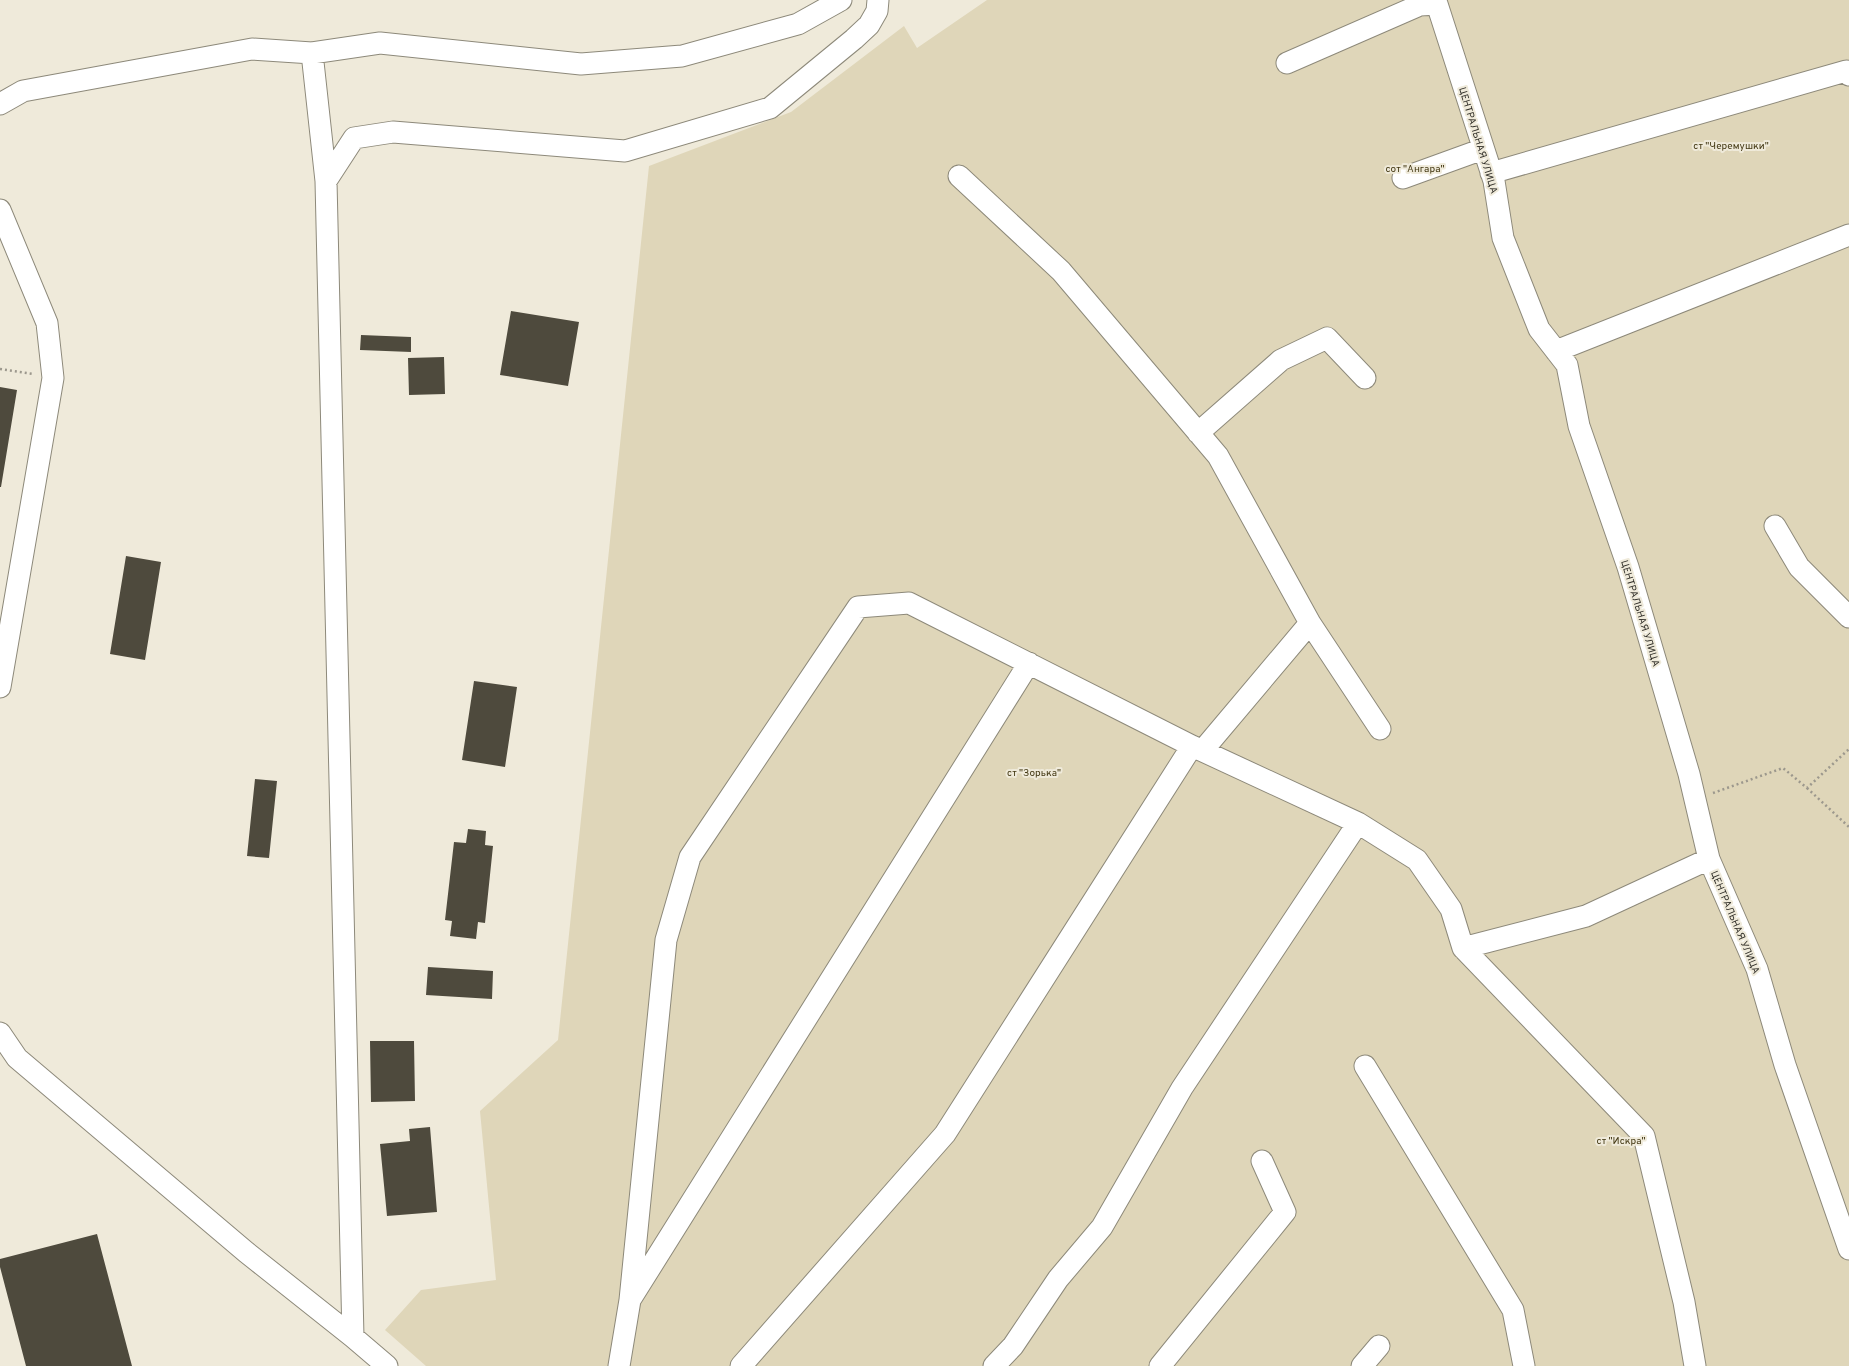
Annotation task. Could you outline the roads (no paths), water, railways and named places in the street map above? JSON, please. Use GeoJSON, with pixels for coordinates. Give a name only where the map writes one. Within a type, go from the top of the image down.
{"type":"FeatureCollection","features":[{"type":"Feature","properties":{"kind":"street"},"geometry":{"type":"LineString","coordinates":[[0,104],[24,91],[252,49],[312,53],[380,43],[581,64],[682,56],[798,24],[841,0]]}},
{"type":"Feature","properties":{"kind":"street"},"geometry":{"type":"LineString","coordinates":[[326,181],[354,138],[394,132],[625,152],[770,108],[869,25],[877,11],[878,0]]}},
{"type":"Feature","properties":{"kind":"street"},"geometry":{"type":"LineString","coordinates":[[1287,62],[1431,2]]}},
{"type":"Feature","properties":{"kind":"street","name":"ЦЕНТРАЛЬНАЯ УЛИЦА"},"geometry":{"type":"LineString","coordinates":[[1431,2],[1491,173],[1503,238],[1539,329],[1567,364],[1579,426],[1628,567],[1695,799],[1709,860],[1757,969],[1785,1065],[1849,1249]]}},
{"type":"Feature","properties":{"kind":"street"},"geometry":{"type":"LineString","coordinates":[[312,53],[326,181],[354,1337]]}},
{"type":"Feature","properties":{"kind":"street"},"geometry":{"type":"LineString","coordinates":[[1491,173],[1846,71],[1849,75]]}},
{"type":"Feature","properties":{"kind":"street"},"geometry":{"type":"LineString","coordinates":[[1403,178],[1483,149]]}},
{"type":"Feature","properties":{"kind":"street"},"geometry":{"type":"LineString","coordinates":[[959,176],[1061,271],[1218,456],[1310,623],[1380,729]]}},
{"type":"Feature","properties":{"kind":"street"},"geometry":{"type":"LineString","coordinates":[[0,210],[47,323],[53,378],[0,687]]}},
{"type":"Feature","properties":{"kind":"street"},"geometry":{"type":"LineString","coordinates":[[1556,351],[1849,235]]}},
{"type":"Feature","properties":{"kind":"street"},"geometry":{"type":"LineString","coordinates":[[1198,433],[1282,360],[1327,338],[1366,378]]}},
{"type":"Feature","properties":{"kind":"street"},"geometry":{"type":"LineString","coordinates":[[1775,526],[1799,567],[1849,617]]}},
{"type":"Feature","properties":{"kind":"street"},"geometry":{"type":"LineString","coordinates":[[619,1366],[630,1300],[666,940],[690,857],[858,607],[909,603],[1198,748],[1358,823],[1418,860],[1451,909],[1463,948],[1644,1136],[1684,1302],[1695,1366]]}},
{"type":"Feature","properties":{"kind":"street"},"geometry":{"type":"LineString","coordinates":[[741,1366],[945,1134],[1198,748],[1310,623]]}},
{"type":"Feature","properties":{"kind":"street"},"geometry":{"type":"LineString","coordinates":[[630,1300],[1029,663]]}},
{"type":"Feature","properties":{"kind":"street"},"geometry":{"type":"LineString","coordinates":[[994,1366],[1013,1346],[1058,1279],[1102,1227],[1182,1088],[1358,823]]}},
{"type":"Feature","properties":{"kind":"street"},"geometry":{"type":"LineString","coordinates":[[1463,948],[1586,916],[1709,860]]}},
{"type":"Feature","properties":{"kind":"street"},"geometry":{"type":"LineString","coordinates":[[0,1033],[17,1058],[246,1252],[354,1337],[387,1366]]}},
{"type":"Feature","properties":{"kind":"street"},"geometry":{"type":"LineString","coordinates":[[1365,1066],[1513,1310],[1524,1366]]}},
{"type":"Feature","properties":{"kind":"street"},"geometry":{"type":"LineString","coordinates":[[1160,1366],[1285,1212],[1262,1161]]}},
{"type":"Feature","properties":{"kind":"street"},"geometry":{"type":"LineString","coordinates":[[1362,1366],[1379,1346]]}},
{"type":"Feature","properties":{"kind":"park label","name":"ст \"Черемушки\""},"geometry":{"type":"Point","coordinates":[1731,145]}},
{"type":"Feature","properties":{"kind":"park label","name":"сот \"Ангара\""},"geometry":{"type":"Point","coordinates":[1415,168]}},
{"type":"Feature","properties":{"kind":"park label","name":"ст \"Зорька\""},"geometry":{"type":"Point","coordinates":[1034,772]}},
{"type":"Feature","properties":{"kind":"park label","name":"ст \"Искра\""},"geometry":{"type":"Point","coordinates":[1621,1140]}}]}
